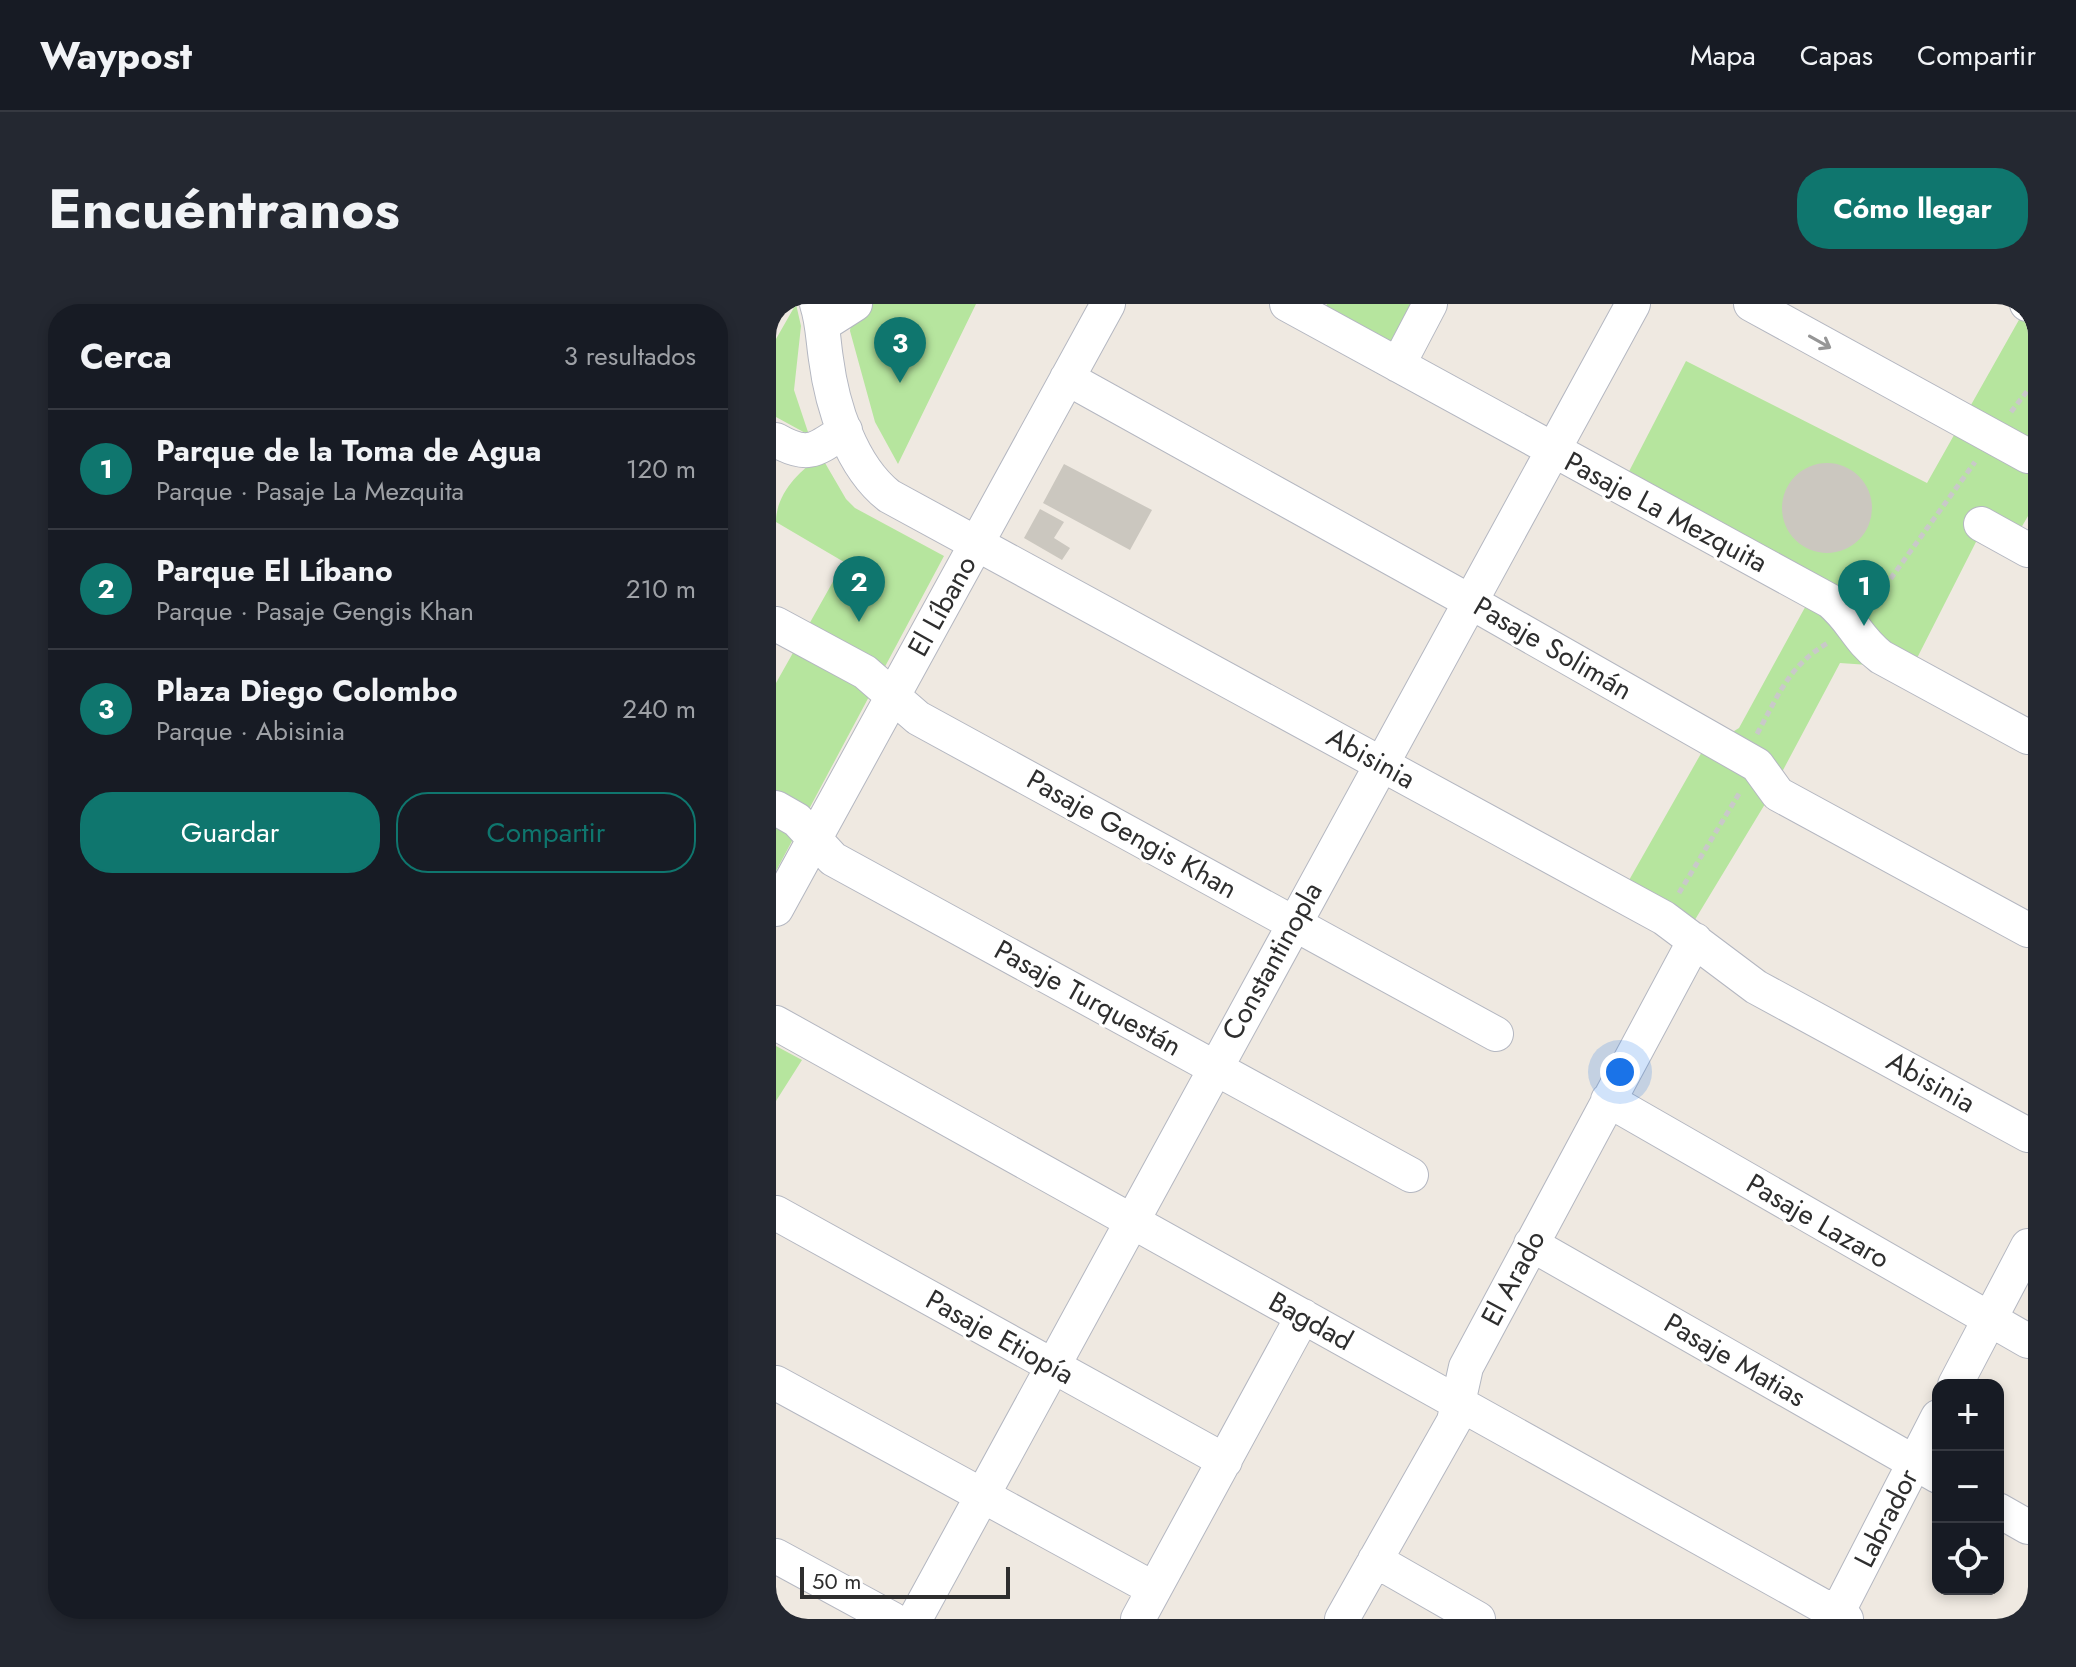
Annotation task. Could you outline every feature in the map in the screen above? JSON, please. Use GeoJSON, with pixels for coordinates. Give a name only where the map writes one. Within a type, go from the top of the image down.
{"type":"FeatureCollection","features":[{"type":"Feature","properties":{"kind":"street"},"geometry":{"type":"LineString","coordinates":[[820,314],[855,304]]}},
{"type":"Feature","properties":{"kind":"street","name":"El Líbano"},"geometry":{"type":"LineString","coordinates":[[776,909],[1108,304]]}},
{"type":"Feature","properties":{"kind":"street"},"geometry":{"type":"LineString","coordinates":[[1398,365],[1430,304]]}},
{"type":"Feature","properties":{"kind":"street","name":"Constantinopla"},"geometry":{"type":"LineString","coordinates":[[915,1619],[1380,762],[1633,304]]}},
{"type":"Feature","properties":{"kind":"street"},"geometry":{"type":"LineString","coordinates":[[1751,304],[2028,456]]}},
{"type":"Feature","properties":{"kind":"street","name":"Pasaje La Mezquita"},"geometry":{"type":"LineString","coordinates":[[1302,308],[1398,365],[1830,601],[1848,615],[1860,641],[1881,657],[2028,737]]}},
{"type":"Feature","properties":{"kind":"street","name":"Abisinia"},"geometry":{"type":"LineString","coordinates":[[820,314],[833,396],[866,473],[879,489],[1664,918],[1733,973],[1756,987],[2028,1135]]}},
{"type":"Feature","properties":{"kind":"street","name":"Pasaje Solimán"},"geometry":{"type":"LineString","coordinates":[[1067,378],[1757,765],[1778,794],[2028,930]]}},
{"type":"Feature","properties":{"kind":"street"},"geometry":{"type":"LineString","coordinates":[[776,440],[794,450],[810,451],[845,430]]}},
{"type":"Feature","properties":{"kind":"street"},"geometry":{"type":"LineString","coordinates":[[1981,524],[2028,550]]}},
{"type":"Feature","properties":{"kind":"street","name":"Pasaje Gengis Khan"},"geometry":{"type":"LineString","coordinates":[[776,624],[865,672],[918,718],[1496,1034]]}},
{"type":"Feature","properties":{"kind":"street","name":"Pasaje Turquestán"},"geometry":{"type":"LineString","coordinates":[[776,808],[797,820],[833,859],[1411,1175]]}},
{"type":"Feature","properties":{"kind":"street","name":"El Arado"},"geometry":{"type":"LineString","coordinates":[[1342,1619],[1454,1421],[1466,1367],[1695,940]]}},
{"type":"Feature","properties":{"kind":"street","name":"Bagdad"},"geometry":{"type":"LineString","coordinates":[[776,1023],[1839,1617]]}},
{"type":"Feature","properties":{"kind":"street","name":"Pasaje Lazaro"},"geometry":{"type":"LineString","coordinates":[[1608,1100],[2028,1341]]}},
{"type":"Feature","properties":{"kind":"street","name":"Pasaje Etiopía"},"geometry":{"type":"LineString","coordinates":[[776,1213],[1225,1461]]}},
{"type":"Feature","properties":{"kind":"street","name":"Pasaje Matias"},"geometry":{"type":"LineString","coordinates":[[1531,1244],[1926,1469]]}},
{"type":"Feature","properties":{"kind":"street"},"geometry":{"type":"LineString","coordinates":[[1958,1379],[2028,1246]]}},
{"type":"Feature","properties":{"kind":"street"},"geometry":{"type":"LineString","coordinates":[[1138,1619],[1303,1316]]}},
{"type":"Feature","properties":{"kind":"street"},"geometry":{"type":"LineString","coordinates":[[776,1383],[1154,1589]]}},
{"type":"Feature","properties":{"kind":"street","name":"Labrador"},"geometry":{"type":"LineString","coordinates":[[1839,1617],[1926,1469],[1932,1443]]}},
{"type":"Feature","properties":{"kind":"street"},"geometry":{"type":"LineString","coordinates":[[2004,1513],[2028,1527]]}},
{"type":"Feature","properties":{"kind":"street"},"geometry":{"type":"LineString","coordinates":[[776,1556],[892,1619]]}},
{"type":"Feature","properties":{"kind":"street"},"geometry":{"type":"LineString","coordinates":[[1375,1560],[1478,1619]]}},
{"type":"Feature","properties":{"kind":"green space"},"geometry":{"type":"Polygon","coordinates":[[[796,304],[801,326],[794,390],[809,435],[776,417],[776,339],[796,304]]]}},
{"type":"Feature","properties":{"kind":"green space"},"geometry":{"type":"Polygon","coordinates":[[[866,304],[976,304],[898,464],[875,422],[850,331],[851,323],[866,304]]]}},
{"type":"Feature","properties":{"kind":"green space"},"geometry":{"type":"Polygon","coordinates":[[[1327,304],[1421,304],[1398,347],[1325,308],[1327,304]]]}},
{"type":"Feature","properties":{"kind":"green space"},"geometry":{"type":"Polygon","coordinates":[[[2020,318],[2028,322],[2028,516],[2007,552],[1978,538],[1912,668],[1840,663],[1765,804],[1693,923],[1628,882],[1703,750],[1739,728],[1815,589],[1622,485],[1686,361],[1927,483],[2020,318]]]}},
{"type":"Feature","properties":{"kind":"green space"},"geometry":{"type":"Polygon","coordinates":[[[821,456],[846,499],[855,508],[944,556],[776,871],[776,683],[844,562],[776,522],[777,512],[790,484],[821,456]]]}},
{"type":"Feature","properties":{"kind":"green space"},"geometry":{"type":"Polygon","coordinates":[[[776,1046],[802,1060],[776,1101],[776,1046]]]}},
{"type":"Feature","properties":{"kind":"building"},"geometry":{"type":"Polygon","coordinates":[[[1827,463],[1844,467],[1859,476],[1868,491],[1872,508],[1868,525],[1859,540],[1844,549],[1827,553],[1810,549],[1795,540],[1786,525],[1782,508],[1786,491],[1795,476],[1810,467],[1827,463]]]}},
{"type":"Feature","properties":{"kind":"building"},"geometry":{"type":"Polygon","coordinates":[[[1064,464],[1152,510],[1130,550],[1043,503],[1064,464]]]}},
{"type":"Feature","properties":{"kind":"building"},"geometry":{"type":"Polygon","coordinates":[[[1040,509],[1064,522],[1054,538],[1070,548],[1062,560],[1024,538],[1040,509]]]}},
{"type":"Feature","properties":{"kind":"place","name":"Plaza Diego Colombo"},"geometry":{"type":"Point","coordinates":[900,383]}},
{"type":"Feature","properties":{"kind":"place","name":"Parque El Líbano"},"geometry":{"type":"Point","coordinates":[859,622]}},
{"type":"Feature","properties":{"kind":"place","name":"Parque de la Toma de Agua"},"geometry":{"type":"Point","coordinates":[1864,626]}}]}
